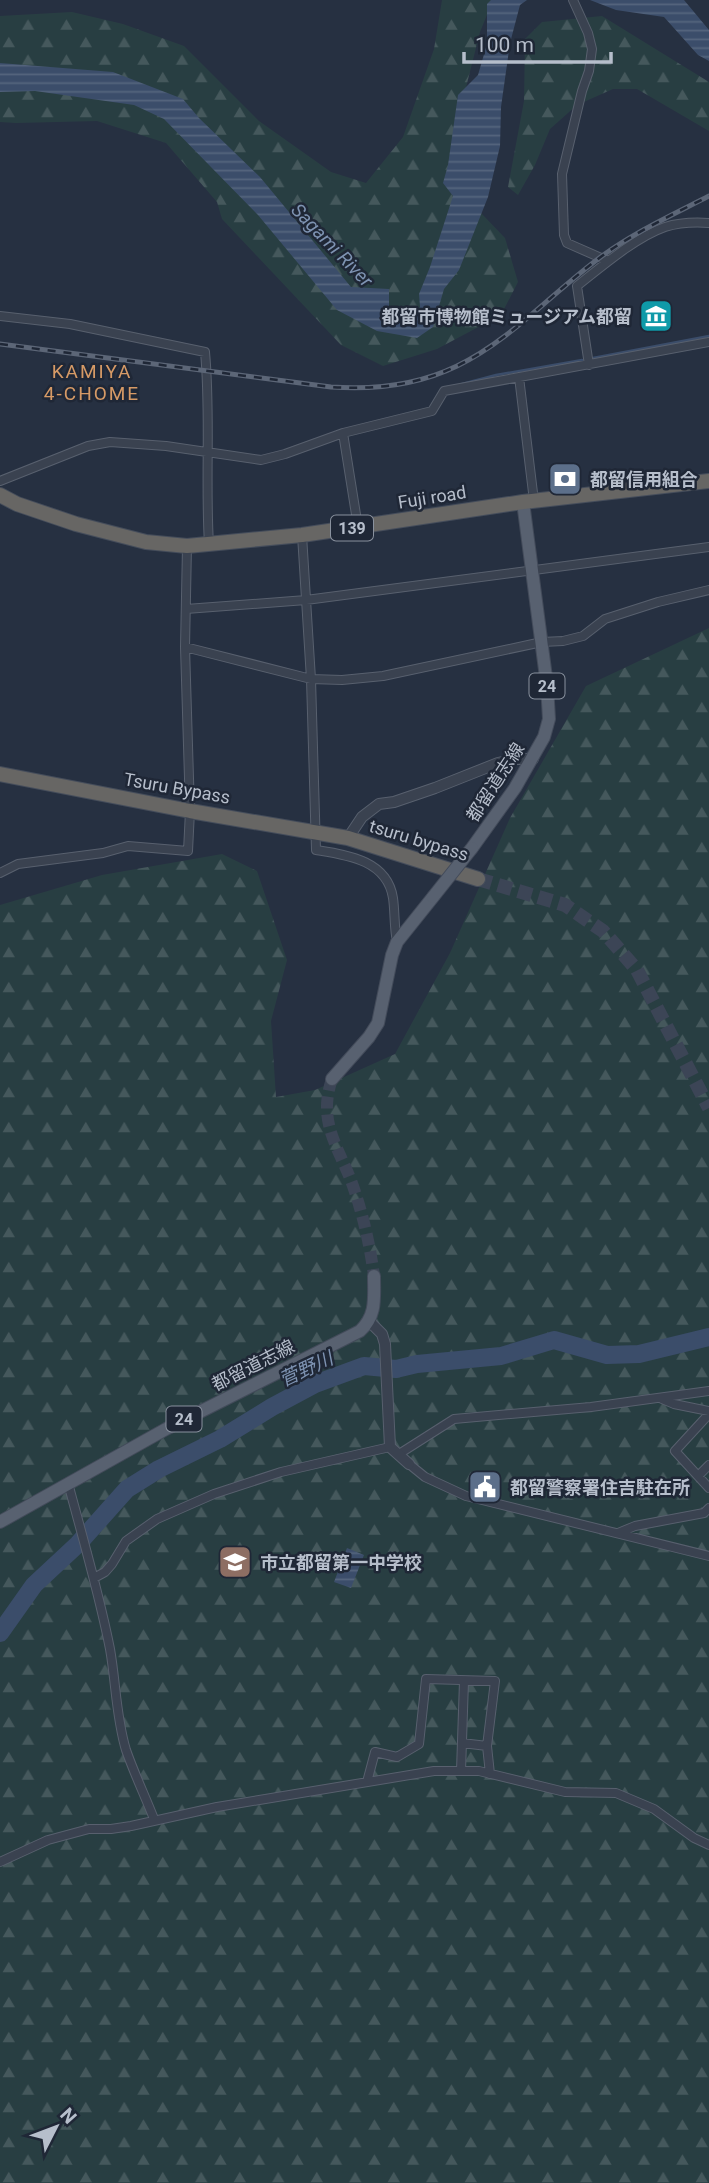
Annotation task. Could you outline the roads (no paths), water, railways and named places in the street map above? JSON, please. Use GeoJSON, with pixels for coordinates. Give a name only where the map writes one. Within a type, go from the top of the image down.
{"type":"FeatureCollection","features":[{"type":"Feature","properties":{"kind":"highway","name":"Fuji road"},"geometry":{"type":"LineString","coordinates":[[0,495],[17,504],[76,524],[146,542],[187,546],[302,535],[529,502],[709,481]]}},
{"type":"Feature","properties":{"kind":"highway","name":"Tsuru Bypass"},"geometry":{"type":"LineString","coordinates":[[0,774],[348,838]]}},
{"type":"Feature","properties":{"kind":"highway","name":"tsuru bypass"},"geometry":{"type":"LineString","coordinates":[[348,838],[478,879]]}},
{"type":"Feature","properties":{"kind":"main road","name":"都留道志線"},"geometry":{"type":"LineString","coordinates":[[332,1079],[369,1037],[377,1023],[397,942],[472,848],[515,788],[548,728],[550,708],[533,569],[529,502]]}},
{"type":"Feature","properties":{"kind":"main road"},"geometry":{"type":"LineString","coordinates":[[370,1322],[374,1276]]}},
{"type":"Feature","properties":{"kind":"main road","name":"都留道志線"},"geometry":{"type":"LineString","coordinates":[[0,1522],[166,1429],[360,1331],[370,1322]]}},
{"type":"Feature","properties":{"kind":"street"},"geometry":{"type":"LineString","coordinates":[[573,0],[592,49],[589,71],[562,174],[564,234],[567,243],[608,261]]}},
{"type":"Feature","properties":{"kind":"street"},"geometry":{"type":"LineString","coordinates":[[589,365],[577,286],[608,261],[664,228],[709,223]]}},
{"type":"Feature","properties":{"kind":"street"},"geometry":{"type":"LineString","coordinates":[[0,316],[70,324],[205,352],[209,544]]}},
{"type":"Feature","properties":{"kind":"street"},"geometry":{"type":"LineString","coordinates":[[0,481],[88,446],[110,442],[209,451],[261,460],[343,433],[432,411],[444,391],[709,342]]}},
{"type":"Feature","properties":{"kind":"street"},"geometry":{"type":"LineString","coordinates":[[519,377],[529,502]]}},
{"type":"Feature","properties":{"kind":"street"},"geometry":{"type":"LineString","coordinates":[[343,433],[358,527]]}},
{"type":"Feature","properties":{"kind":"street"},"geometry":{"type":"LineString","coordinates":[[302,535],[311,679],[316,850],[362,859],[382,874],[388,881],[393,897],[397,942]]}},
{"type":"Feature","properties":{"kind":"street"},"geometry":{"type":"LineString","coordinates":[[0,873],[18,863],[103,853],[128,846],[188,851],[190,811],[186,647],[187,546]]}},
{"type":"Feature","properties":{"kind":"street"},"geometry":{"type":"LineString","coordinates":[[186,609],[306,600],[709,547]]}},
{"type":"Feature","properties":{"kind":"street"},"geometry":{"type":"LineString","coordinates":[[186,647],[311,679],[342,680],[383,676],[542,642],[583,636],[605,619],[658,602],[709,590]]}},
{"type":"Feature","properties":{"kind":"street"},"geometry":{"type":"LineString","coordinates":[[348,838],[362,817],[379,804],[394,802],[435,788],[498,763],[516,758],[533,759]]}},
{"type":"Feature","properties":{"kind":"street"},"geometry":{"type":"LineString","coordinates":[[370,1322],[382,1334],[385,1344],[395,1451],[435,1482],[466,1496],[709,1556]]}},
{"type":"Feature","properties":{"kind":"street"},"geometry":{"type":"LineString","coordinates":[[94,1578],[112,1564],[126,1541],[157,1518],[214,1494],[281,1472],[395,1451],[454,1419],[591,1408],[709,1391]]}},
{"type":"Feature","properties":{"kind":"street"},"geometry":{"type":"LineString","coordinates":[[662,1399],[709,1412],[675,1451],[709,1488]]}},
{"type":"Feature","properties":{"kind":"street"},"geometry":{"type":"LineString","coordinates":[[698,1476],[709,1465]]}},
{"type":"Feature","properties":{"kind":"street"},"geometry":{"type":"LineString","coordinates":[[68,1483],[94,1578],[114,1669],[118,1720],[127,1752],[154,1819]]}},
{"type":"Feature","properties":{"kind":"street"},"geometry":{"type":"LineString","coordinates":[[618,1533],[635,1526],[704,1513],[709,1508]]}},
{"type":"Feature","properties":{"kind":"street"},"geometry":{"type":"LineString","coordinates":[[366,1782],[375,1752],[397,1757],[419,1744],[426,1679],[495,1681],[487,1746],[490,1774]]}},
{"type":"Feature","properties":{"kind":"street"},"geometry":{"type":"LineString","coordinates":[[461,1771],[464,1681]]}},
{"type":"Feature","properties":{"kind":"street"},"geometry":{"type":"LineString","coordinates":[[462,1743],[487,1746]]}},
{"type":"Feature","properties":{"kind":"street"},"geometry":{"type":"LineString","coordinates":[[0,1862],[25,1849],[89,1829],[131,1826],[154,1819],[366,1782],[434,1772],[461,1771],[479,1771],[565,1792],[616,1793],[654,1809],[694,1838],[709,1845]]}},
{"type":"Feature","properties":{"kind":"water"},"geometry":{"type":"Polygon","coordinates":[[[491,0],[527,0],[520,5],[510,43],[501,107],[500,146],[488,197],[459,270],[444,289],[433,327],[417,338],[377,331],[337,310],[258,215],[164,119],[134,105],[35,91],[0,92],[0,63],[113,72],[183,99],[260,177],[351,287],[389,289],[389,311],[400,318],[411,318],[420,307],[419,294],[453,196],[443,183],[458,95],[478,75],[487,44],[487,4],[491,0]]]}},
{"type":"Feature","properties":{"kind":"water"},"geometry":{"type":"Polygon","coordinates":[[[590,0],[684,0],[709,30],[709,61],[698,55],[664,17],[616,10],[590,0]]]}},
{"type":"Feature","properties":{"kind":"water"},"geometry":{"type":"Polygon","coordinates":[[[347,1548],[364,1555],[351,1588],[334,1582],[347,1548]]]}},
{"type":"Feature","properties":{"kind":"waterway"},"geometry":{"type":"LineString","coordinates":[[593,358],[709,336]]}},
{"type":"Feature","properties":{"kind":"waterway"},"geometry":{"type":"LineString","coordinates":[[462,384],[496,375],[582,360]]}},
{"type":"Feature","properties":{"kind":"waterway","name":"菅野川"},"geometry":{"type":"LineString","coordinates":[[0,1633],[34,1585],[78,1544],[127,1489],[315,1384],[364,1366],[396,1369],[417,1364],[501,1356],[554,1340],[607,1355],[639,1354],[709,1337]]}},
{"type":"Feature","properties":{"kind":"tunnel"},"geometry":{"type":"LineString","coordinates":[[478,879],[565,905],[603,931],[637,970],[709,1108]]}},
{"type":"Feature","properties":{"kind":"tunnel"},"geometry":{"type":"LineString","coordinates":[[332,1079],[328,1095],[328,1122],[360,1208],[374,1276]]}},
{"type":"Feature","properties":{"kind":"railway"},"geometry":{"type":"LineString","coordinates":[[0,344],[331,387],[363,388],[411,382],[457,366],[477,355],[514,329],[615,247],[709,196]]}},
{"type":"Feature","properties":{"kind":"place","name":"都留市博物館ミュージアム都留"},"geometry":{"type":"Point","coordinates":[656,316]}},
{"type":"Feature","properties":{"kind":"place","name":"都留信用組合"},"geometry":{"type":"Point","coordinates":[565,479]}},
{"type":"Feature","properties":{"kind":"place","name":"都留警察署住吉駐在所"},"geometry":{"type":"Point","coordinates":[485,1487]}},
{"type":"Feature","properties":{"kind":"place","name":"市立都留第一中学校"},"geometry":{"type":"Point","coordinates":[235,1562]}},
{"type":"Feature","properties":{"kind":"district","name":"KAMIYA 4-CHOME"},"geometry":{"type":"Point","coordinates":[92,382]}},
{"type":"Feature","properties":{"kind":"water label","name":"Sagami River"},"geometry":{"type":"Point","coordinates":[332,245]}}]}
